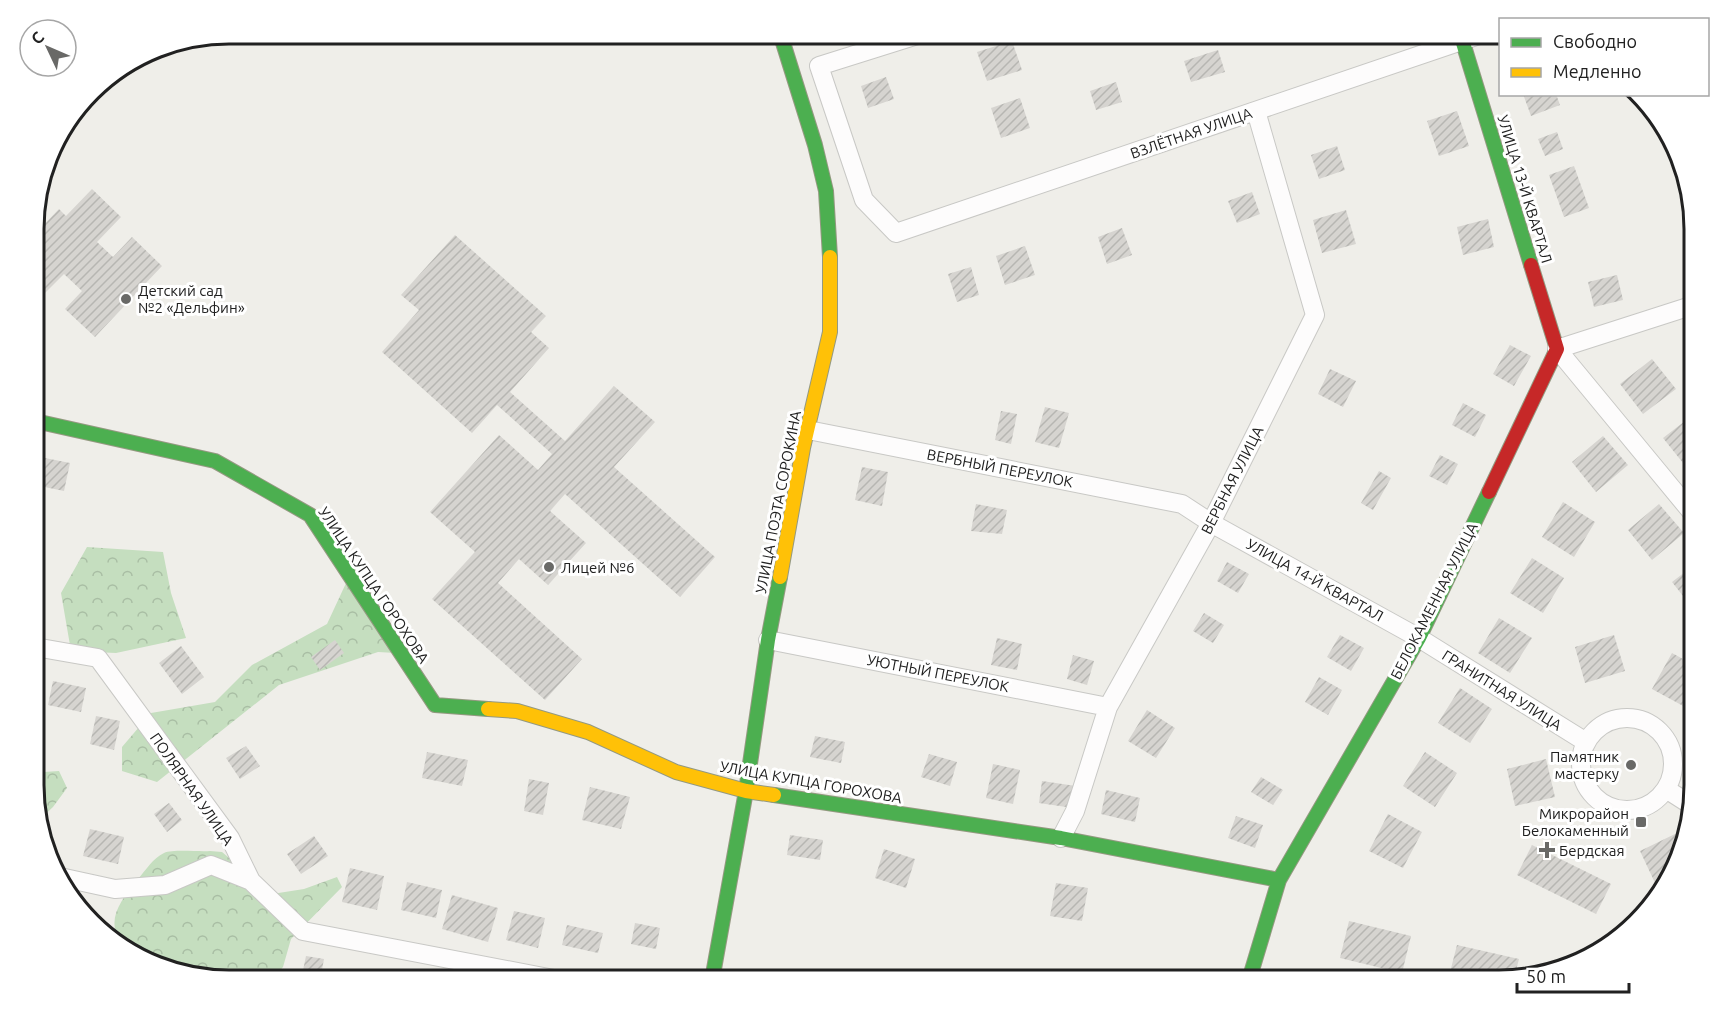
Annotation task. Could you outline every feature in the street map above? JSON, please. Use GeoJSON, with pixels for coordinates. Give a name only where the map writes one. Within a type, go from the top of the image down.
{"type":"FeatureCollection","features":[{"type":"Feature","properties":{"kind":"street","name":"УЛИЦА ПОЭТА СОРОКИНА"},"geometry":{"type":"LineString","coordinates":[[714,970],[746,791],[768,640],[803,448],[830,332],[830,248],[826,191],[783,44]]}},
{"type":"Feature","properties":{"kind":"street","name":"ВЗЛЁТНАЯ УЛИЦА"},"geometry":{"type":"LineString","coordinates":[[889,44],[819,66],[864,200],[896,233],[1256,111],[1442,44]]}},
{"type":"Feature","properties":{"kind":"street","name":"УЛИЦА 13-Й КВАРТАЛ"},"geometry":{"type":"LineString","coordinates":[[1463,44],[1557,349]]}},
{"type":"Feature","properties":{"kind":"street","name":"ВЕРБНАЯ УЛИЦА"},"geometry":{"type":"LineString","coordinates":[[1061,838],[1075,811],[1108,706],[1210,524],[1315,315],[1256,111]]}},
{"type":"Feature","properties":{"kind":"street"},"geometry":{"type":"LineString","coordinates":[[1683,309],[1557,349],[1683,502]]}},
{"type":"Feature","properties":{"kind":"street","name":"БЕЛОКАМЕННАЯ УЛИЦА"},"geometry":{"type":"LineString","coordinates":[[1252,969],[1279,880],[1419,638],[1557,349]]}},
{"type":"Feature","properties":{"kind":"street","name":"УЛИЦА КУПЦА ГОРОХОВА"},"geometry":{"type":"LineString","coordinates":[[44,423],[215,461],[310,515],[435,705],[517,711],[588,732],[676,772],[746,791],[1061,838],[1279,880]]}},
{"type":"Feature","properties":{"kind":"street","name":"ВЕРБНЫЙ ПЕРЕУЛОК"},"geometry":{"type":"LineString","coordinates":[[803,448],[803,429],[1182,504],[1210,524]]}},
{"type":"Feature","properties":{"kind":"street","name":"УЛИЦА 14-Й КВАРТАЛ"},"geometry":{"type":"LineString","coordinates":[[1210,524],[1419,638]]}},
{"type":"Feature","properties":{"kind":"street","name":"ГРАНИТНАЯ УЛИЦА"},"geometry":{"type":"LineString","coordinates":[[1419,638],[1586,742]]}},
{"type":"Feature","properties":{"kind":"street","name":"УЮТНЫЙ ПЕРЕУЛОК"},"geometry":{"type":"LineString","coordinates":[[768,640],[1108,706]]}},
{"type":"Feature","properties":{"kind":"street","name":"ПОЛЯРНАЯ УЛИЦА"},"geometry":{"type":"LineString","coordinates":[[44,648],[98,658],[230,838],[252,881],[303,932],[505,970]]}},
{"type":"Feature","properties":{"kind":"street"},"geometry":{"type":"LineString","coordinates":[[1630,718],[1647,723],[1660,732],[1669,744],[1673,759],[1672,775],[1666,789],[1652,803],[1633,810],[1613,808],[1595,798],[1584,782],[1580,762],[1586,742],[1597,729],[1612,720],[1630,718]]}},
{"type":"Feature","properties":{"kind":"street"},"geometry":{"type":"LineString","coordinates":[[1666,789],[1683,800]]}},
{"type":"Feature","properties":{"kind":"street"},"geometry":{"type":"LineString","coordinates":[[69,879],[115,889],[165,885],[211,865],[252,881]]}},
{"type":"Feature","properties":{"kind":"green space"},"geometry":{"type":"Polygon","coordinates":[[[87,547],[163,552],[171,593],[186,638],[116,653],[71,651],[61,593],[87,547]]]}},
{"type":"Feature","properties":{"kind":"green space"},"geometry":{"type":"Polygon","coordinates":[[[347,581],[413,654],[378,652],[279,685],[157,782],[122,771],[122,747],[151,713],[215,702],[252,665],[327,624],[347,581]]]}},
{"type":"Feature","properties":{"kind":"green space"},"geometry":{"type":"Polygon","coordinates":[[[59,771],[67,788],[46,813],[45,808],[44,772],[59,771]]]}},
{"type":"Feature","properties":{"kind":"green space"},"geometry":{"type":"Polygon","coordinates":[[[222,852],[272,894],[304,889],[337,877],[342,887],[291,939],[280,970],[229,970],[181,963],[136,945],[115,930],[114,925],[115,916],[124,898],[150,864],[164,853],[222,852]]]}},
{"type":"Feature","properties":{"kind":"building"},"geometry":{"type":"Polygon","coordinates":[[[1002,44],[1013,44],[1022,70],[987,81],[977,52],[1002,44]]]}},
{"type":"Feature","properties":{"kind":"building"},"geometry":{"type":"Polygon","coordinates":[[[1218,50],[1225,72],[1191,82],[1184,61],[1218,50]]]}},
{"type":"Feature","properties":{"kind":"building"},"geometry":{"type":"Polygon","coordinates":[[[886,77],[894,99],[868,108],[861,86],[886,77]]]}},
{"type":"Feature","properties":{"kind":"building"},"geometry":{"type":"Polygon","coordinates":[[[1116,82],[1122,102],[1096,110],[1090,91],[1116,82]]]}},
{"type":"Feature","properties":{"kind":"building"},"geometry":{"type":"Polygon","coordinates":[[[1524,96],[1557,96],[1560,105],[1531,116],[1524,96]]]}},
{"type":"Feature","properties":{"kind":"building"},"geometry":{"type":"Polygon","coordinates":[[[1020,98],[1030,128],[1001,138],[991,108],[1020,98]]]}},
{"type":"Feature","properties":{"kind":"building"},"geometry":{"type":"Polygon","coordinates":[[[1457,111],[1469,146],[1439,156],[1427,121],[1457,111]]]}},
{"type":"Feature","properties":{"kind":"building"},"geometry":{"type":"Polygon","coordinates":[[[1557,132],[1563,149],[1545,156],[1538,139],[1557,132]]]}},
{"type":"Feature","properties":{"kind":"building"},"geometry":{"type":"Polygon","coordinates":[[[1337,146],[1345,170],[1319,179],[1311,155],[1337,146]]]}},
{"type":"Feature","properties":{"kind":"building"},"geometry":{"type":"Polygon","coordinates":[[[1574,166],[1589,208],[1564,217],[1549,175],[1574,166]]]}},
{"type":"Feature","properties":{"kind":"building"},"geometry":{"type":"Polygon","coordinates":[[[92,189],[121,217],[97,242],[113,257],[132,237],[162,266],[95,337],[65,309],[82,291],[64,274],[44,292],[44,224],[59,209],[66,216],[92,189]]]}},
{"type":"Feature","properties":{"kind":"building"},"geometry":{"type":"Polygon","coordinates":[[[1252,192],[1260,214],[1237,223],[1228,201],[1252,192]]]}},
{"type":"Feature","properties":{"kind":"building"},"geometry":{"type":"Polygon","coordinates":[[[1346,210],[1356,244],[1322,253],[1313,220],[1346,210]]]}},
{"type":"Feature","properties":{"kind":"building"},"geometry":{"type":"Polygon","coordinates":[[[1488,219],[1494,247],[1463,255],[1457,227],[1488,219]]]}},
{"type":"Feature","properties":{"kind":"building"},"geometry":{"type":"Polygon","coordinates":[[[1122,228],[1132,255],[1107,264],[1098,237],[1122,228]]]}},
{"type":"Feature","properties":{"kind":"building"},"geometry":{"type":"Polygon","coordinates":[[[455,235],[546,316],[531,332],[549,348],[510,392],[565,441],[614,386],[655,422],[614,467],[715,557],[680,597],[565,494],[550,511],[586,543],[548,585],[519,559],[498,583],[582,659],[545,700],[432,599],[475,552],[430,512],[499,435],[538,470],[552,454],[497,405],[472,433],[382,352],[419,310],[401,295],[455,235]]]}},
{"type":"Feature","properties":{"kind":"building"},"geometry":{"type":"Polygon","coordinates":[[[1025,246],[1035,275],[1005,285],[996,256],[1025,246]]]}},
{"type":"Feature","properties":{"kind":"building"},"geometry":{"type":"Polygon","coordinates":[[[971,267],[979,295],[957,302],[948,274],[971,267]]]}},
{"type":"Feature","properties":{"kind":"building"},"geometry":{"type":"Polygon","coordinates":[[[1617,275],[1623,300],[1594,307],[1588,282],[1617,275]]]}},
{"type":"Feature","properties":{"kind":"building"},"geometry":{"type":"Polygon","coordinates":[[[1510,345],[1531,356],[1514,386],[1493,374],[1510,345]]]}},
{"type":"Feature","properties":{"kind":"building"},"geometry":{"type":"Polygon","coordinates":[[[1652,359],[1676,389],[1643,414],[1620,384],[1652,359]]]}},
{"type":"Feature","properties":{"kind":"building"},"geometry":{"type":"Polygon","coordinates":[[[1330,369],[1356,381],[1343,407],[1318,394],[1330,369]]]}},
{"type":"Feature","properties":{"kind":"building"},"geometry":{"type":"Polygon","coordinates":[[[1463,403],[1486,415],[1475,437],[1452,425],[1463,403]]]}},
{"type":"Feature","properties":{"kind":"building"},"geometry":{"type":"Polygon","coordinates":[[[1045,407],[1069,413],[1059,448],[1035,442],[1045,407]]]}},
{"type":"Feature","properties":{"kind":"building"},"geometry":{"type":"Polygon","coordinates":[[[1001,411],[1017,414],[1011,444],[995,440],[1001,411]]]}},
{"type":"Feature","properties":{"kind":"building"},"geometry":{"type":"Polygon","coordinates":[[[1683,423],[1683,463],[1663,438],[1683,423]]]}},
{"type":"Feature","properties":{"kind":"building"},"geometry":{"type":"Polygon","coordinates":[[[1603,436],[1628,465],[1596,492],[1572,462],[1603,436]]]}},
{"type":"Feature","properties":{"kind":"building"},"geometry":{"type":"Polygon","coordinates":[[[1440,455],[1458,464],[1447,485],[1429,476],[1440,455]]]}},
{"type":"Feature","properties":{"kind":"building"},"geometry":{"type":"Polygon","coordinates":[[[44,458],[70,463],[64,491],[44,487],[44,458]]]}},
{"type":"Feature","properties":{"kind":"building"},"geometry":{"type":"Polygon","coordinates":[[[862,467],[888,472],[882,506],[855,500],[862,467]]]}},
{"type":"Feature","properties":{"kind":"building"},"geometry":{"type":"Polygon","coordinates":[[[1379,471],[1391,478],[1373,510],[1361,503],[1379,471]]]}},
{"type":"Feature","properties":{"kind":"building"},"geometry":{"type":"Polygon","coordinates":[[[1563,502],[1595,522],[1574,557],[1542,537],[1563,502]]]}},
{"type":"Feature","properties":{"kind":"building"},"geometry":{"type":"Polygon","coordinates":[[[976,504],[1007,510],[1002,534],[971,531],[976,504]]]}},
{"type":"Feature","properties":{"kind":"building"},"geometry":{"type":"Polygon","coordinates":[[[1659,504],[1683,534],[1652,560],[1628,530],[1659,504]]]}},
{"type":"Feature","properties":{"kind":"building"},"geometry":{"type":"Polygon","coordinates":[[[1532,558],[1564,578],[1543,613],[1510,593],[1532,558]]]}},
{"type":"Feature","properties":{"kind":"building"},"geometry":{"type":"Polygon","coordinates":[[[1227,562],[1249,574],[1238,593],[1217,581],[1227,562]]]}},
{"type":"Feature","properties":{"kind":"building"},"geometry":{"type":"Polygon","coordinates":[[[1683,574],[1683,596],[1672,582],[1683,574]]]}},
{"type":"Feature","properties":{"kind":"building"},"geometry":{"type":"Polygon","coordinates":[[[1204,613],[1224,625],[1213,643],[1193,631],[1204,613]]]}},
{"type":"Feature","properties":{"kind":"building"},"geometry":{"type":"Polygon","coordinates":[[[1499,618],[1532,638],[1510,673],[1478,653],[1499,618]]]}},
{"type":"Feature","properties":{"kind":"building"},"geometry":{"type":"Polygon","coordinates":[[[1340,635],[1364,648],[1351,671],[1327,657],[1340,635]]]}},
{"type":"Feature","properties":{"kind":"building"},"geometry":{"type":"Polygon","coordinates":[[[1614,635],[1625,671],[1585,683],[1575,647],[1614,635]]]}},
{"type":"Feature","properties":{"kind":"building"},"geometry":{"type":"Polygon","coordinates":[[[997,638],[1022,644],[1017,670],[991,665],[997,638]]]}},
{"type":"Feature","properties":{"kind":"building"},"geometry":{"type":"Polygon","coordinates":[[[335,640],[344,653],[320,670],[311,657],[335,640]]]}},
{"type":"Feature","properties":{"kind":"building"},"geometry":{"type":"Polygon","coordinates":[[[181,646],[204,677],[182,694],[159,663],[181,646]]]}},
{"type":"Feature","properties":{"kind":"building"},"geometry":{"type":"Polygon","coordinates":[[[1672,653],[1683,659],[1683,706],[1652,689],[1672,653]]]}},
{"type":"Feature","properties":{"kind":"building"},"geometry":{"type":"Polygon","coordinates":[[[1073,655],[1094,661],[1087,685],[1067,679],[1073,655]]]}},
{"type":"Feature","properties":{"kind":"building"},"geometry":{"type":"Polygon","coordinates":[[[1319,677],[1342,690],[1328,715],[1305,702],[1319,677]]]}},
{"type":"Feature","properties":{"kind":"building"},"geometry":{"type":"Polygon","coordinates":[[[53,681],[86,688],[81,712],[48,705],[53,681]]]}},
{"type":"Feature","properties":{"kind":"building"},"geometry":{"type":"Polygon","coordinates":[[[1460,688],[1492,709],[1470,743],[1438,723],[1460,688]]]}},
{"type":"Feature","properties":{"kind":"building"},"geometry":{"type":"Polygon","coordinates":[[[1147,710],[1175,728],[1156,758],[1128,741],[1147,710]]]}},
{"type":"Feature","properties":{"kind":"building"},"geometry":{"type":"Polygon","coordinates":[[[96,716],[120,721],[114,750],[90,744],[96,716]]]}},
{"type":"Feature","properties":{"kind":"building"},"geometry":{"type":"Polygon","coordinates":[[[815,736],[845,742],[841,763],[810,757],[815,736]]]}},
{"type":"Feature","properties":{"kind":"building"},"geometry":{"type":"Polygon","coordinates":[[[246,746],[260,766],[240,779],[226,758],[246,746]]]}},
{"type":"Feature","properties":{"kind":"building"},"geometry":{"type":"Polygon","coordinates":[[[427,752],[468,760],[462,786],[422,778],[427,752]]]}},
{"type":"Feature","properties":{"kind":"building"},"geometry":{"type":"Polygon","coordinates":[[[1425,752],[1457,773],[1435,807],[1403,786],[1425,752]]]}},
{"type":"Feature","properties":{"kind":"building"},"geometry":{"type":"Polygon","coordinates":[[[929,754],[957,762],[950,786],[921,777],[929,754]]]}},
{"type":"Feature","properties":{"kind":"building"},"geometry":{"type":"Polygon","coordinates":[[[1546,759],[1555,797],[1515,806],[1507,769],[1546,759]]]}},
{"type":"Feature","properties":{"kind":"building"},"geometry":{"type":"Polygon","coordinates":[[[993,764],[1020,770],[1013,804],[986,798],[993,764]]]}},
{"type":"Feature","properties":{"kind":"building"},"geometry":{"type":"Polygon","coordinates":[[[1261,777],[1283,790],[1273,805],[1251,792],[1261,777]]]}},
{"type":"Feature","properties":{"kind":"building"},"geometry":{"type":"Polygon","coordinates":[[[529,779],[549,783],[543,815],[524,811],[529,779]]]}},
{"type":"Feature","properties":{"kind":"building"},"geometry":{"type":"Polygon","coordinates":[[[1042,781],[1076,786],[1073,808],[1039,803],[1042,781]]]}},
{"type":"Feature","properties":{"kind":"building"},"geometry":{"type":"Polygon","coordinates":[[[590,787],[630,797],[621,829],[582,820],[590,787]]]}},
{"type":"Feature","properties":{"kind":"building"},"geometry":{"type":"Polygon","coordinates":[[[1106,790],[1140,798],[1135,822],[1101,814],[1106,790]]]}},
{"type":"Feature","properties":{"kind":"building"},"geometry":{"type":"Polygon","coordinates":[[[169,803],[182,820],[167,832],[154,814],[169,803]]]}},
{"type":"Feature","properties":{"kind":"building"},"geometry":{"type":"Polygon","coordinates":[[[1388,814],[1422,832],[1403,868],[1369,851],[1388,814]]]}},
{"type":"Feature","properties":{"kind":"building"},"geometry":{"type":"Polygon","coordinates":[[[1236,816],[1263,825],[1255,848],[1228,838],[1236,816]]]}},
{"type":"Feature","properties":{"kind":"building"},"geometry":{"type":"Polygon","coordinates":[[[90,829],[124,837],[118,864],[83,856],[90,829]]]}},
{"type":"Feature","properties":{"kind":"building"},"geometry":{"type":"Polygon","coordinates":[[[1677,833],[1674,844],[1655,883],[1640,851],[1677,833]]]}},
{"type":"Feature","properties":{"kind":"building"},"geometry":{"type":"Polygon","coordinates":[[[790,835],[823,840],[820,860],[787,855],[790,835]]]}},
{"type":"Feature","properties":{"kind":"building"},"geometry":{"type":"Polygon","coordinates":[[[314,836],[328,856],[301,874],[287,854],[314,836]]]}},
{"type":"Feature","properties":{"kind":"building"},"geometry":{"type":"Polygon","coordinates":[[[1532,845],[1611,884],[1596,914],[1517,875],[1532,845]]]}},
{"type":"Feature","properties":{"kind":"building"},"geometry":{"type":"Polygon","coordinates":[[[884,849],[915,859],[906,888],[875,878],[884,849]]]}},
{"type":"Feature","properties":{"kind":"building"},"geometry":{"type":"Polygon","coordinates":[[[350,868],[384,876],[377,910],[342,902],[350,868]]]}},
{"type":"Feature","properties":{"kind":"building"},"geometry":{"type":"Polygon","coordinates":[[[407,882],[442,890],[436,918],[401,910],[407,882]]]}},
{"type":"Feature","properties":{"kind":"building"},"geometry":{"type":"Polygon","coordinates":[[[1056,883],[1088,888],[1082,921],[1050,916],[1056,883]]]}},
{"type":"Feature","properties":{"kind":"building"},"geometry":{"type":"Polygon","coordinates":[[[452,895],[498,908],[488,942],[442,929],[452,895]]]}},
{"type":"Feature","properties":{"kind":"building"},"geometry":{"type":"Polygon","coordinates":[[[514,911],[545,918],[538,948],[506,940],[514,911]]]}},
{"type":"Feature","properties":{"kind":"building"},"geometry":{"type":"Polygon","coordinates":[[[1349,921],[1411,936],[1403,969],[1386,969],[1340,958],[1349,921]]]}},
{"type":"Feature","properties":{"kind":"building"},"geometry":{"type":"Polygon","coordinates":[[[635,923],[660,928],[656,949],[631,944],[635,923]]]}},
{"type":"Feature","properties":{"kind":"building"},"geometry":{"type":"Polygon","coordinates":[[[567,925],[603,933],[598,953],[562,945],[567,925]]]}},
{"type":"Feature","properties":{"kind":"building"},"geometry":{"type":"Polygon","coordinates":[[[1457,945],[1519,959],[1517,968],[1451,969],[1457,945]]]}},
{"type":"Feature","properties":{"kind":"building"},"geometry":{"type":"Polygon","coordinates":[[[306,956],[324,959],[322,970],[303,970],[306,956]]]}},
{"type":"Feature","properties":{"kind":"traffic: fast"},"geometry":{"type":"LineString","coordinates":[[783,44],[815,145],[826,191],[830,257]]}},
{"type":"Feature","properties":{"kind":"traffic: fast"},"geometry":{"type":"LineString","coordinates":[[1463,44],[1531,265]]}},
{"type":"Feature","properties":{"kind":"traffic: fast"},"geometry":{"type":"LineString","coordinates":[[44,423],[215,461],[310,515],[435,705],[488,709]]}},
{"type":"Feature","properties":{"kind":"traffic: fast"},"geometry":{"type":"LineString","coordinates":[[1252,969],[1279,880],[1419,638],[1489,492]]}},
{"type":"Feature","properties":{"kind":"traffic: fast"},"geometry":{"type":"LineString","coordinates":[[714,970],[746,791],[768,640],[780,577]]}},
{"type":"Feature","properties":{"kind":"traffic: fast"},"geometry":{"type":"LineString","coordinates":[[774,795],[1061,838],[1279,880]]}},
{"type":"Feature","properties":{"kind":"traffic: slow"},"geometry":{"type":"LineString","coordinates":[[780,577],[803,448],[830,332],[830,257]]}},
{"type":"Feature","properties":{"kind":"traffic: slow"},"geometry":{"type":"LineString","coordinates":[[488,709],[517,711],[588,732],[676,772],[746,791],[774,795]]}},
{"type":"Feature","properties":{"kind":"traffic: jam"},"geometry":{"type":"LineString","coordinates":[[1489,492],[1557,349],[1531,265]]}},
{"type":"Feature","properties":{"kind":"place","name":"Детский сад №2 «Дельфин»"},"geometry":{"type":"Point","coordinates":[126,299]}},
{"type":"Feature","properties":{"kind":"place","name":"Лицей №6"},"geometry":{"type":"Point","coordinates":[549,567]}},
{"type":"Feature","properties":{"kind":"place","name":"Памятник мастерку"},"geometry":{"type":"Point","coordinates":[1631,765]}},
{"type":"Feature","properties":{"kind":"place","name":"Микрорайон Белокаменный"},"geometry":{"type":"Point","coordinates":[1641,822]}},
{"type":"Feature","properties":{"kind":"place","name":"Бердская"},"geometry":{"type":"Point","coordinates":[1547,850]}}]}
